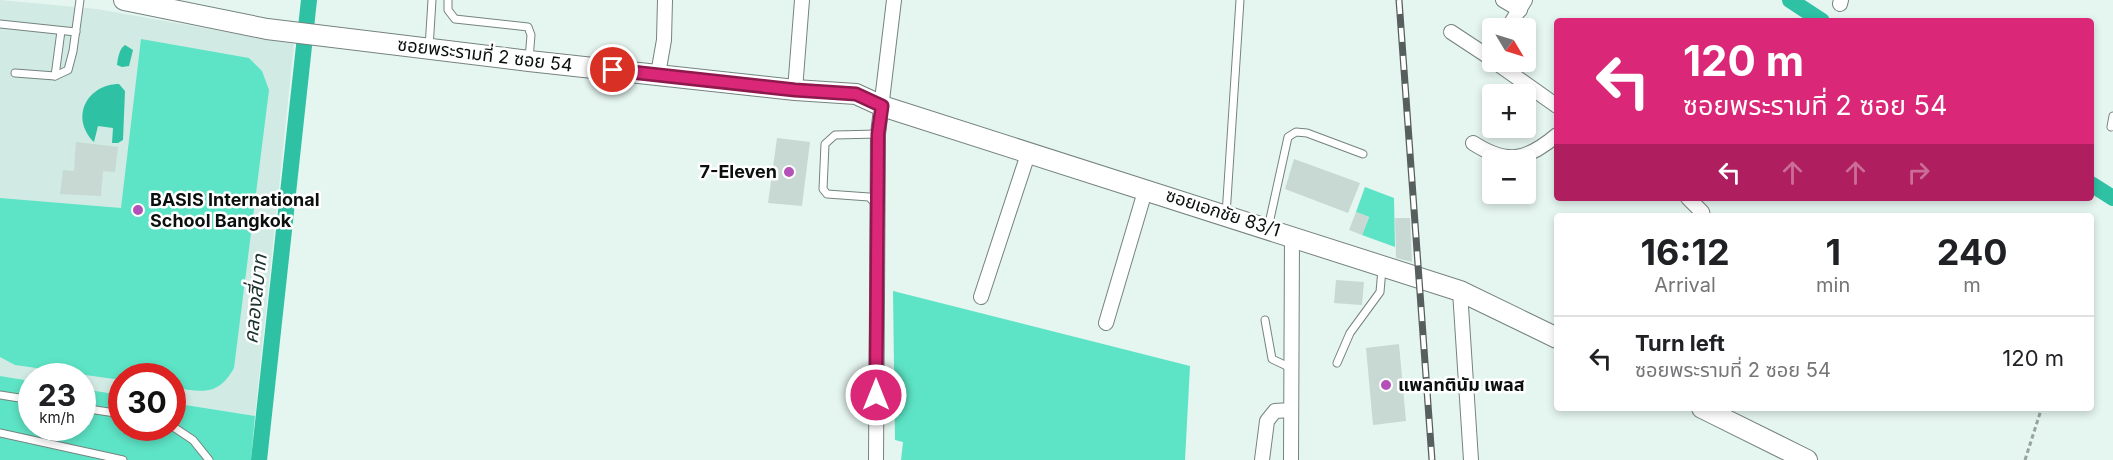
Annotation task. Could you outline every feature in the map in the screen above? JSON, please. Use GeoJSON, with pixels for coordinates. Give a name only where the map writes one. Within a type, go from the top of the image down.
{"type":"FeatureCollection","features":[{"type":"Feature","properties":{"kind":"street","name":"ซอยพระรามที่ 2 ซอย 54"},"geometry":{"type":"LineString","coordinates":[[124,0],[267,28],[371,42],[795,90],[856,94],[882,106]]}},
{"type":"Feature","properties":{"kind":"street"},"geometry":{"type":"LineString","coordinates":[[658,74],[664,40],[665,0]]}},
{"type":"Feature","properties":{"kind":"street"},"geometry":{"type":"LineString","coordinates":[[795,90],[802,0]]}},
{"type":"Feature","properties":{"kind":"street"},"geometry":{"type":"LineString","coordinates":[[876,460],[878,134],[894,0]]}},
{"type":"Feature","properties":{"kind":"street"},"geometry":{"type":"LineString","coordinates":[[1503,0],[1522,5],[1514,18]]}},
{"type":"Feature","properties":{"kind":"street"},"geometry":{"type":"LineString","coordinates":[[1451,32],[1482,51]]}},
{"type":"Feature","properties":{"kind":"street"},"geometry":{"type":"LineString","coordinates":[[1512,72],[1554,104]]}},
{"type":"Feature","properties":{"kind":"street","name":"ซอยเอกชัย 83/1"},"geometry":{"type":"LineString","coordinates":[[882,106],[1146,188],[1460,291],[1554,337]]}},
{"type":"Feature","properties":{"kind":"street"},"geometry":{"type":"LineString","coordinates":[[1473,143],[1491,154],[1510,158],[1534,152],[1554,137]]}},
{"type":"Feature","properties":{"kind":"street"},"geometry":{"type":"LineString","coordinates":[[981,297],[1029,151]]}},
{"type":"Feature","properties":{"kind":"street"},"geometry":{"type":"LineString","coordinates":[[1106,323],[1146,188]]}},
{"type":"Feature","properties":{"kind":"street"},"geometry":{"type":"LineString","coordinates":[[1691,201],[1702,213]]}},
{"type":"Feature","properties":{"kind":"street"},"geometry":{"type":"LineString","coordinates":[[1291,460],[1292,236]]}},
{"type":"Feature","properties":{"kind":"street"},"geometry":{"type":"LineString","coordinates":[[1460,291],[1471,460]]}},
{"type":"Feature","properties":{"kind":"street"},"geometry":{"type":"LineString","coordinates":[[1262,460],[1267,421],[1275,411],[1291,410]]}},
{"type":"Feature","properties":{"kind":"street"},"geometry":{"type":"LineString","coordinates":[[1708,411],[1808,460]]}},
{"type":"Feature","properties":{"kind":"lane"},"geometry":{"type":"LineString","coordinates":[[15,73],[55,76],[68,70],[81,0]]}},
{"type":"Feature","properties":{"kind":"lane"},"geometry":{"type":"LineString","coordinates":[[429,48],[432,0]]}},
{"type":"Feature","properties":{"kind":"lane"},"geometry":{"type":"LineString","coordinates":[[448,0],[448,10],[454,19],[528,27],[531,35],[529,61]]}},
{"type":"Feature","properties":{"kind":"lane"},"geometry":{"type":"LineString","coordinates":[[1226,215],[1240,0]]}},
{"type":"Feature","properties":{"kind":"lane"},"geometry":{"type":"LineString","coordinates":[[0,24],[76,32]]}},
{"type":"Feature","properties":{"kind":"lane"},"geometry":{"type":"LineString","coordinates":[[55,76],[62,31]]}},
{"type":"Feature","properties":{"kind":"lane"},"geometry":{"type":"LineString","coordinates":[[2111,127],[2113,116]]}},
{"type":"Feature","properties":{"kind":"lane"},"geometry":{"type":"LineString","coordinates":[[1268,228],[1288,137],[1296,132],[1307,133],[1363,154]]}},
{"type":"Feature","properties":{"kind":"lane"},"geometry":{"type":"LineString","coordinates":[[878,134],[835,135],[829,138],[825,144],[823,189],[826,194],[869,197],[878,206]]}},
{"type":"Feature","properties":{"kind":"lane"},"geometry":{"type":"LineString","coordinates":[[1337,363],[1350,333],[1380,292],[1382,267]]}},
{"type":"Feature","properties":{"kind":"lane"},"geometry":{"type":"LineString","coordinates":[[1265,320],[1272,358],[1291,368]]}},
{"type":"Feature","properties":{"kind":"lane"},"geometry":{"type":"LineString","coordinates":[[0,395],[18,398]]}},
{"type":"Feature","properties":{"kind":"lane"},"geometry":{"type":"LineString","coordinates":[[0,433],[123,460]]}},
{"type":"Feature","properties":{"kind":"lane"},"geometry":{"type":"LineString","coordinates":[[186,435],[193,440],[209,460]]}},
{"type":"Feature","properties":{"kind":"path"},"geometry":{"type":"LineString","coordinates":[[2025,460],[2042,411]]}},
{"type":"Feature","properties":{"kind":"shaded area","name":"BASIS International School Bangkok"},"geometry":{"type":"Polygon","coordinates":[[[0,0],[97,9],[294,44],[255,416],[186,405],[186,363],[108,363],[108,393],[96,391],[96,363],[18,363],[18,379],[0,376],[0,0]]]}},
{"type":"Feature","properties":{"kind":"shaded area"},"geometry":{"type":"Polygon","coordinates":[[[141,39],[249,58],[262,71],[269,90],[234,368],[222,384],[215,388],[200,391],[186,389],[186,363],[108,363],[108,378],[96,376],[96,363],[18,363],[18,365],[0,357],[0,198],[121,208],[141,39]]]}},
{"type":"Feature","properties":{"kind":"shaded area"},"geometry":{"type":"Polygon","coordinates":[[[125,45],[133,50],[129,66],[122,67],[117,65],[118,57],[125,45]]]}},
{"type":"Feature","properties":{"kind":"shaded area"},"geometry":{"type":"Polygon","coordinates":[[[119,84],[125,91],[123,140],[112,143],[113,128],[98,126],[94,142],[83,122],[85,104],[98,90],[108,85],[119,84]]]}},
{"type":"Feature","properties":{"kind":"shaded area"},"geometry":{"type":"Polygon","coordinates":[[[1365,187],[1394,198],[1395,247],[1362,235],[1369,217],[1356,212],[1365,187]]]}},
{"type":"Feature","properties":{"kind":"shaded area"},"geometry":{"type":"Polygon","coordinates":[[[893,291],[1190,366],[1185,460],[901,460],[903,442],[895,440],[893,291]]]}},
{"type":"Feature","properties":{"kind":"shaded area"},"geometry":{"type":"Polygon","coordinates":[[[0,376],[18,379],[18,441],[96,441],[96,391],[108,393],[108,441],[186,441],[186,405],[255,416],[251,460],[0,460],[0,376]]]}},
{"type":"Feature","properties":{"kind":"building","name":"7-Eleven"},"geometry":{"type":"Polygon","coordinates":[[[777,138],[810,142],[802,206],[768,203],[777,138]]]}},
{"type":"Feature","properties":{"kind":"building"},"geometry":{"type":"Polygon","coordinates":[[[76,142],[118,147],[115,172],[103,171],[101,196],[60,194],[63,170],[74,171],[76,142]]]}},
{"type":"Feature","properties":{"kind":"building"},"geometry":{"type":"Polygon","coordinates":[[[1294,159],[1360,183],[1348,213],[1285,189],[1294,159]]]}},
{"type":"Feature","properties":{"kind":"building"},"geometry":{"type":"Polygon","coordinates":[[[1356,212],[1369,217],[1362,235],[1349,230],[1356,212]]]}},
{"type":"Feature","properties":{"kind":"building"},"geometry":{"type":"Polygon","coordinates":[[[1395,218],[1410,218],[1412,262],[1396,258],[1395,218]]]}},
{"type":"Feature","properties":{"kind":"building"},"geometry":{"type":"Polygon","coordinates":[[[1336,280],[1364,282],[1362,305],[1334,303],[1336,280]]]}},
{"type":"Feature","properties":{"kind":"building","name":"แพลทตินัม เพลส"},"geometry":{"type":"Polygon","coordinates":[[[1399,344],[1406,421],[1373,425],[1366,348],[1399,344]]]}},
{"type":"Feature","properties":{"kind":"waterway","name":"คลองสี่บาท"},"geometry":{"type":"LineString","coordinates":[[259,460],[309,0]]}},
{"type":"Feature","properties":{"kind":"waterway"},"geometry":{"type":"LineString","coordinates":[[1790,0],[1817,18]]}},
{"type":"Feature","properties":{"kind":"waterway"},"geometry":{"type":"LineString","coordinates":[[2094,186],[2113,198]]}},
{"type":"Feature","properties":{"kind":"railway"},"geometry":{"type":"LineString","coordinates":[[1399,0],[1432,460]]}},
{"type":"Feature","properties":{"kind":"place","name":"7-Eleven"},"geometry":{"type":"Point","coordinates":[789,172]}},
{"type":"Feature","properties":{"kind":"place","name":"BASIS International School Bangkok"},"geometry":{"type":"Point","coordinates":[138,210]}},
{"type":"Feature","properties":{"kind":"place","name":"แพลทตินัม เพลส"},"geometry":{"type":"Point","coordinates":[1386,385]}},
{"type":"Feature","properties":{"kind":"route"},"geometry":{"type":"LineString","coordinates":[[613,70],[795,90],[856,94],[882,106],[878,134],[876,395]]}}]}
